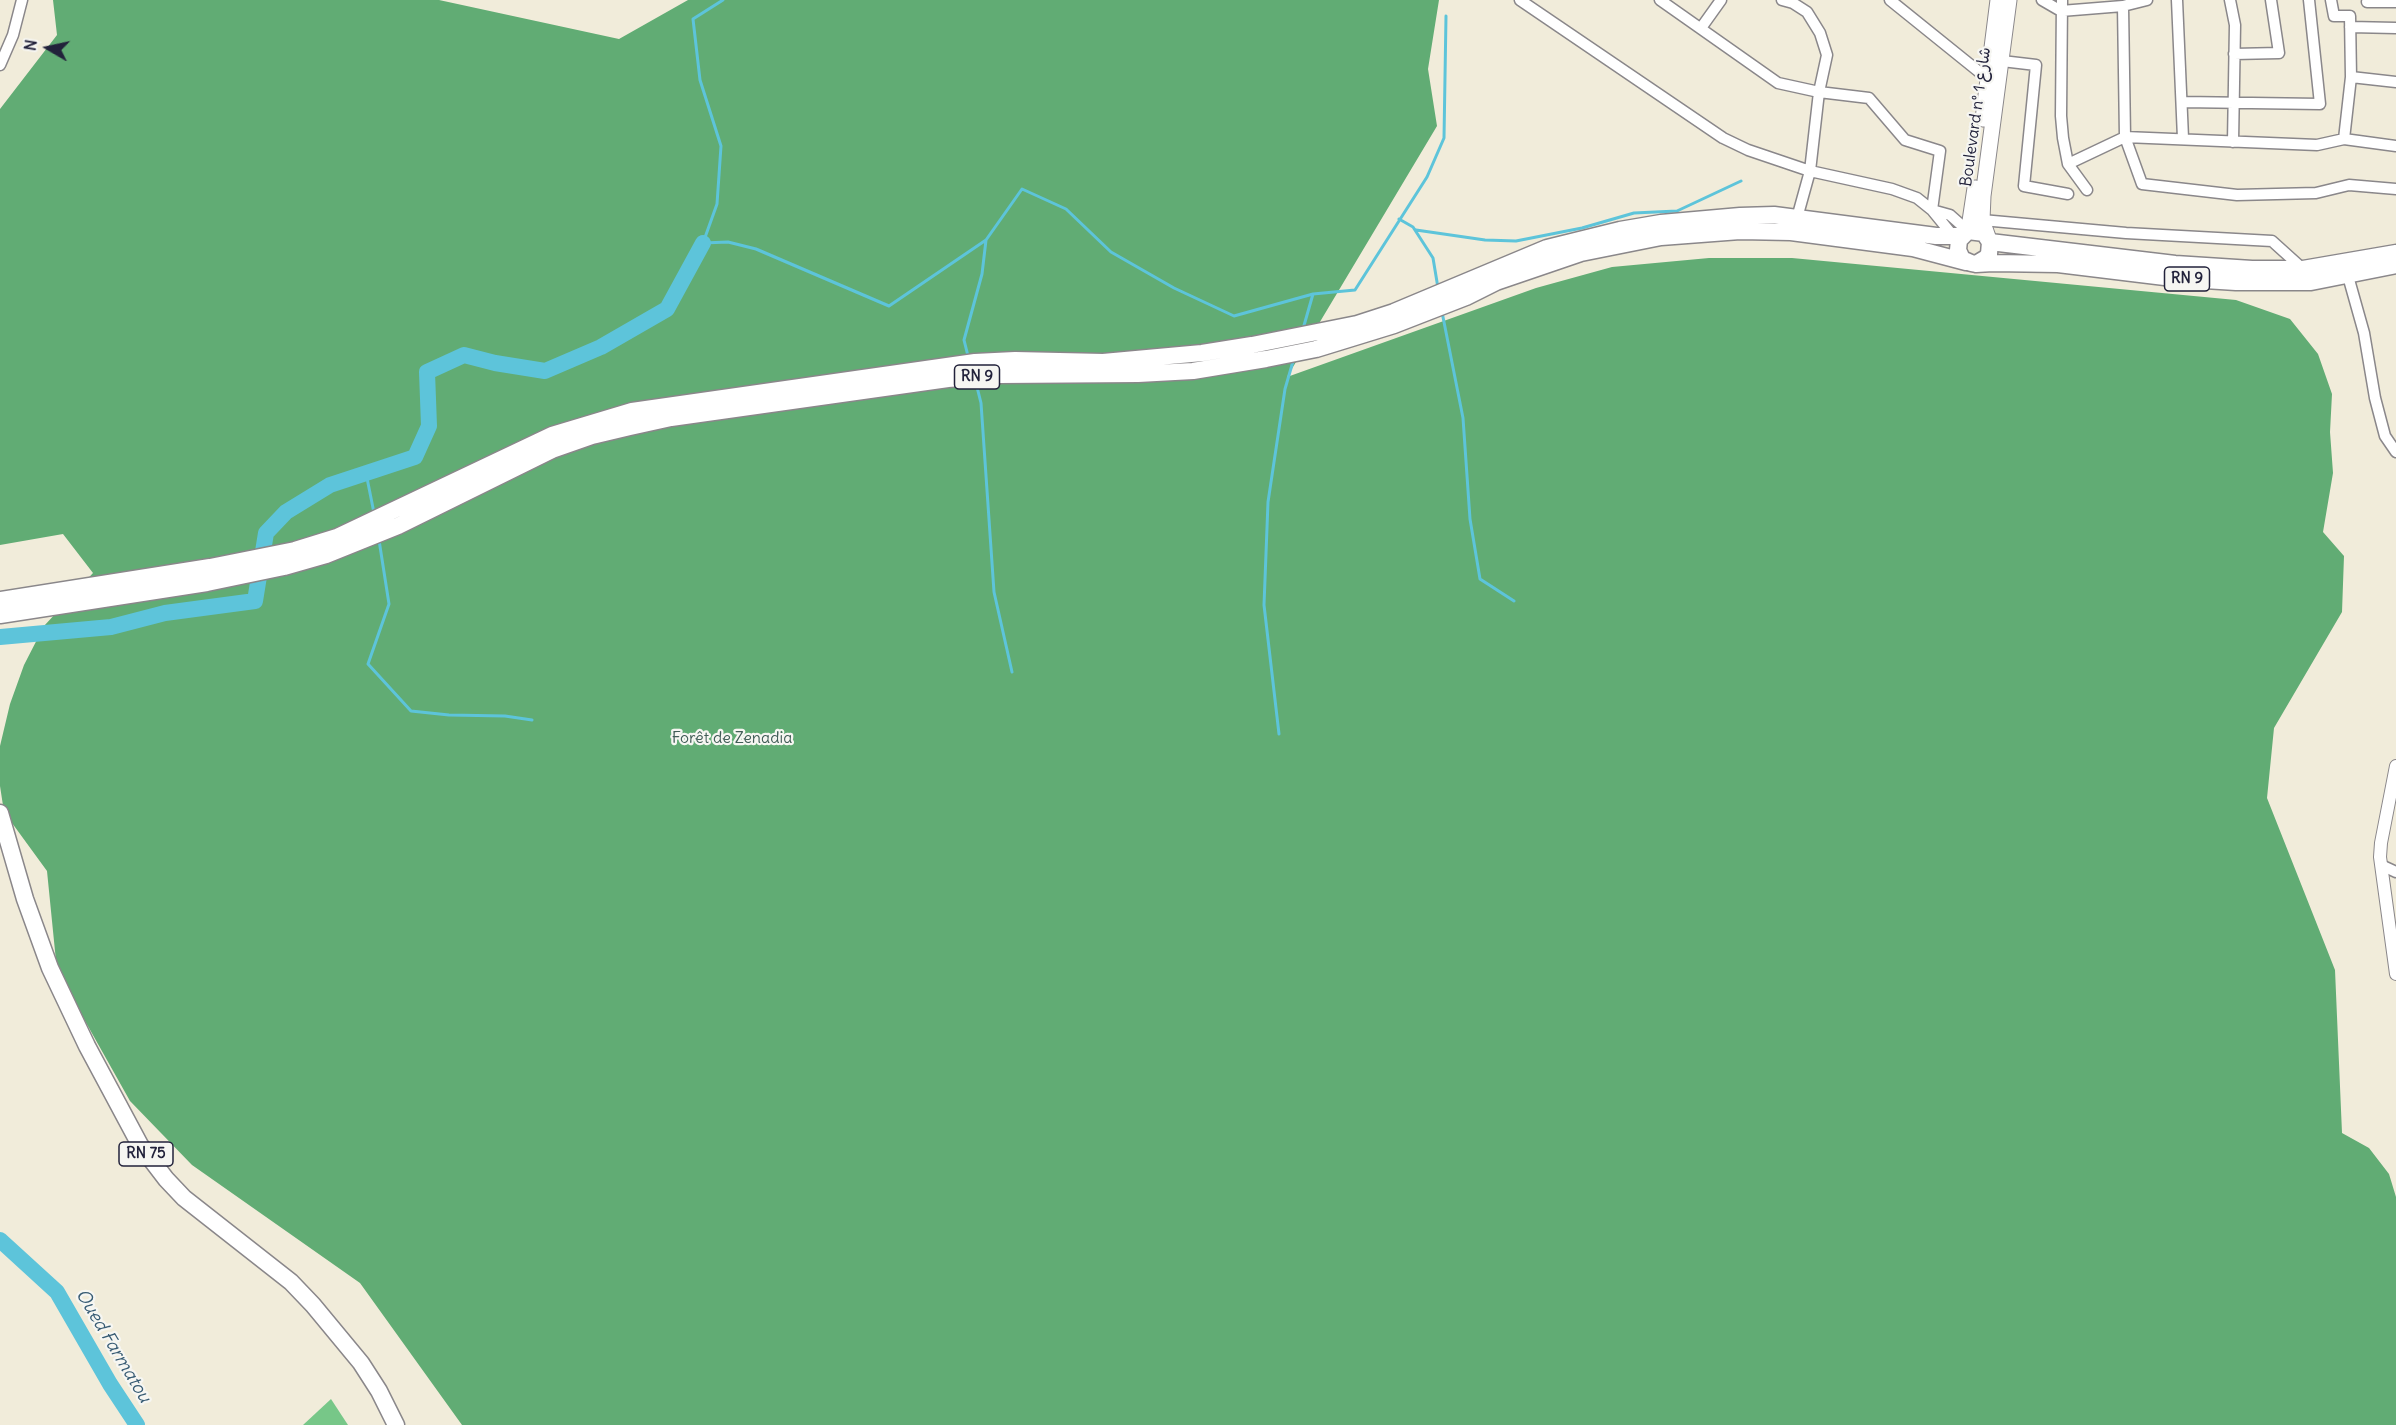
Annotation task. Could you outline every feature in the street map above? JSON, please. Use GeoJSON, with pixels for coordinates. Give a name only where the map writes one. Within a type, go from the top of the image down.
{"type":"FeatureCollection","features":[{"type":"Feature","properties":{"kind":"main road","name":"Boulevard n° شارع 1"},"geometry":{"type":"LineString","coordinates":[[1966,232],[1970,221],[1998,0]]}},
{"type":"Feature","properties":{"kind":"main road","name":"Boulevard n° شارع 1"},"geometry":{"type":"LineString","coordinates":[[1966,232],[1983,196],[2009,0]]}},
{"type":"Feature","properties":{"kind":"main road","name":"RN 9"},"geometry":{"type":"LineString","coordinates":[[0,600],[210,567],[295,550],[337,537],[552,435],[632,411],[975,362],[1015,360],[1103,362],[1202,353],[1252,345],[1358,324],[1395,312],[1514,260],[1580,239],[1650,225],[1705,218],[1774,215],[1936,236],[1966,232]]}},
{"type":"Feature","properties":{"kind":"main road","name":"RN 9"},"geometry":{"type":"LineString","coordinates":[[0,615],[207,583],[284,567],[326,555],[398,526],[552,450],[592,436],[630,427],[671,418],[948,379],[999,375],[1193,371],[1266,359],[1316,349],[1394,326],[1466,297],[1496,282],[1581,253],[1661,237],[1740,231],[1791,232],[1913,248],[1971,263],[2058,264],[2173,278],[2236,282],[2311,282],[2396,265]]}},
{"type":"Feature","properties":{"kind":"main road"},"geometry":{"type":"LineString","coordinates":[[1989,240],[1989,254],[1986,258],[1971,263],[1959,254],[1966,232],[1979,231],[1989,240],[2175,264],[2252,269],[2303,269],[2396,253]]}},
{"type":"Feature","properties":{"kind":"main road","name":"RN 75"},"geometry":{"type":"LineString","coordinates":[[0,813],[28,908],[50,968],[87,1046],[140,1145],[184,1198],[291,1282],[314,1305],[361,1363],[379,1391],[396,1425]]}},
{"type":"Feature","properties":{"kind":"street"},"geometry":{"type":"LineString","coordinates":[[0,66],[13,35],[22,0]]}},
{"type":"Feature","properties":{"kind":"street"},"geometry":{"type":"LineString","coordinates":[[1520,0],[1723,138],[1748,150],[1810,171],[1892,189],[1917,198],[1966,232],[2126,233],[2272,241],[2303,269]]}},
{"type":"Feature","properties":{"kind":"street"},"geometry":{"type":"LineString","coordinates":[[1660,0],[1778,83],[1819,92],[1869,98],[1905,140],[1940,151],[1932,210]]}},
{"type":"Feature","properties":{"kind":"street"},"geometry":{"type":"LineString","coordinates":[[1701,28],[1721,0]]}},
{"type":"Feature","properties":{"kind":"street"},"geometry":{"type":"LineString","coordinates":[[1782,0],[1793,3],[1807,12],[1820,33],[1827,54],[1819,92],[1810,171],[1797,218]]}},
{"type":"Feature","properties":{"kind":"street"},"geometry":{"type":"LineString","coordinates":[[2042,0],[2061,5],[2123,6],[2147,0]]}},
{"type":"Feature","properties":{"kind":"street"},"geometry":{"type":"LineString","coordinates":[[2177,0],[2183,138]]}},
{"type":"Feature","properties":{"kind":"street"},"geometry":{"type":"LineString","coordinates":[[2230,0],[2235,25],[2233,142]]}},
{"type":"Feature","properties":{"kind":"street"},"geometry":{"type":"LineString","coordinates":[[2234,54],[2279,53],[2271,0]]}},
{"type":"Feature","properties":{"kind":"street"},"geometry":{"type":"LineString","coordinates":[[2182,102],[2320,104],[2309,0]]}},
{"type":"Feature","properties":{"kind":"street"},"geometry":{"type":"LineString","coordinates":[[2331,0],[2334,16],[2350,16],[2351,77],[2344,139]]}},
{"type":"Feature","properties":{"kind":"street"},"geometry":{"type":"LineString","coordinates":[[1897,2],[1988,79]]}},
{"type":"Feature","properties":{"kind":"street"},"geometry":{"type":"LineString","coordinates":[[2367,2],[2396,2]]}},
{"type":"Feature","properties":{"kind":"street"},"geometry":{"type":"LineString","coordinates":[[2061,5],[2061,116],[2068,164],[2087,189]]}},
{"type":"Feature","properties":{"kind":"street"},"geometry":{"type":"LineString","coordinates":[[2123,6],[2125,137],[2142,184],[2237,195],[2316,192],[2349,185],[2396,189]]}},
{"type":"Feature","properties":{"kind":"street"},"geometry":{"type":"LineString","coordinates":[[2350,27],[2396,28]]}},
{"type":"Feature","properties":{"kind":"street"},"geometry":{"type":"LineString","coordinates":[[2002,61],[2036,65],[2024,186],[2068,194]]}},
{"type":"Feature","properties":{"kind":"street"},"geometry":{"type":"LineString","coordinates":[[2351,77],[2396,82]]}},
{"type":"Feature","properties":{"kind":"street"},"geometry":{"type":"LineString","coordinates":[[2068,164],[2125,137],[2317,145],[2344,139],[2396,146]]}},
{"type":"Feature","properties":{"kind":"street"},"geometry":{"type":"LineString","coordinates":[[1932,210],[1950,215],[1966,232]]}},
{"type":"Feature","properties":{"kind":"street"},"geometry":{"type":"LineString","coordinates":[[2348,276],[2364,333],[2375,398],[2385,436],[2396,452]]}},
{"type":"Feature","properties":{"kind":"street"},"geometry":{"type":"LineString","coordinates":[[2396,766],[2380,843],[2396,974]]}},
{"type":"Feature","properties":{"kind":"street"},"geometry":{"type":"LineString","coordinates":[[2383,867],[2396,872]]}},
{"type":"Feature","properties":{"kind":"green space","name":"Forêt de Zenadia"},"geometry":{"type":"Polygon","coordinates":[[[53,0],[439,0],[619,39],[688,0],[1439,0],[1428,69],[1437,126],[1287,377],[1536,288],[1612,267],[1709,258],[1792,258],[2236,300],[2290,319],[2318,354],[2332,394],[2330,432],[2333,473],[2323,532],[2344,556],[2342,612],[2274,728],[2267,798],[2335,970],[2342,1133],[2369,1148],[2389,1174],[2396,1197],[2396,1425],[462,1425],[360,1283],[192,1165],[130,1101],[57,971],[47,871],[4,812],[0,786],[0,746],[10,704],[24,665],[44,626],[93,573],[63,534],[0,545],[0,109],[57,35],[53,0]]]}},
{"type":"Feature","properties":{"kind":"green space"},"geometry":{"type":"Polygon","coordinates":[[[331,1399],[348,1425],[303,1425],[331,1399]]]}},
{"type":"Feature","properties":{"kind":"waterway"},"geometry":{"type":"LineString","coordinates":[[723,0],[693,19],[700,80],[721,146],[717,204],[703,243],[728,242],[756,249],[889,306],[986,240],[1022,189],[1066,209],[1111,252],[1174,288],[1234,316],[1313,294],[1355,290],[1427,177],[1444,138],[1446,16]]}},
{"type":"Feature","properties":{"kind":"waterway"},"geometry":{"type":"LineString","coordinates":[[1416,230],[1485,240],[1516,241],[1582,228],[1634,213],[1677,211],[1741,181]]}},
{"type":"Feature","properties":{"kind":"waterway"},"geometry":{"type":"LineString","coordinates":[[1399,219],[1413,227],[1433,258],[1438,288]]}},
{"type":"Feature","properties":{"kind":"waterway"},"geometry":{"type":"LineString","coordinates":[[968,356],[964,340],[982,274],[986,240]]}},
{"type":"Feature","properties":{"kind":"waterway"},"geometry":{"type":"LineString","coordinates":[[0,637],[111,627],[165,613],[255,601],[266,533],[286,512],[330,485],[415,457],[429,426],[427,372],[464,355],[495,363],[545,371],[601,347],[667,309],[703,243]]}},
{"type":"Feature","properties":{"kind":"waterway"},"geometry":{"type":"LineString","coordinates":[[1303,329],[1313,294]]}},
{"type":"Feature","properties":{"kind":"waterway"},"geometry":{"type":"LineString","coordinates":[[1442,312],[1463,418],[1470,519],[1480,579],[1514,601]]}},
{"type":"Feature","properties":{"kind":"waterway"},"geometry":{"type":"LineString","coordinates":[[1279,734],[1264,605],[1268,502],[1285,389],[1294,358]]}},
{"type":"Feature","properties":{"kind":"waterway"},"geometry":{"type":"LineString","coordinates":[[976,383],[981,403],[994,592],[1012,672]]}},
{"type":"Feature","properties":{"kind":"waterway"},"geometry":{"type":"LineString","coordinates":[[366,473],[374,513]]}},
{"type":"Feature","properties":{"kind":"waterway"},"geometry":{"type":"LineString","coordinates":[[379,540],[389,604],[368,664],[411,711],[449,715],[505,716],[532,720]]}},
{"type":"Feature","properties":{"kind":"waterway","name":"Oued Farmatou"},"geometry":{"type":"LineString","coordinates":[[0,1240],[57,1292],[110,1384],[137,1425]]}}]}
